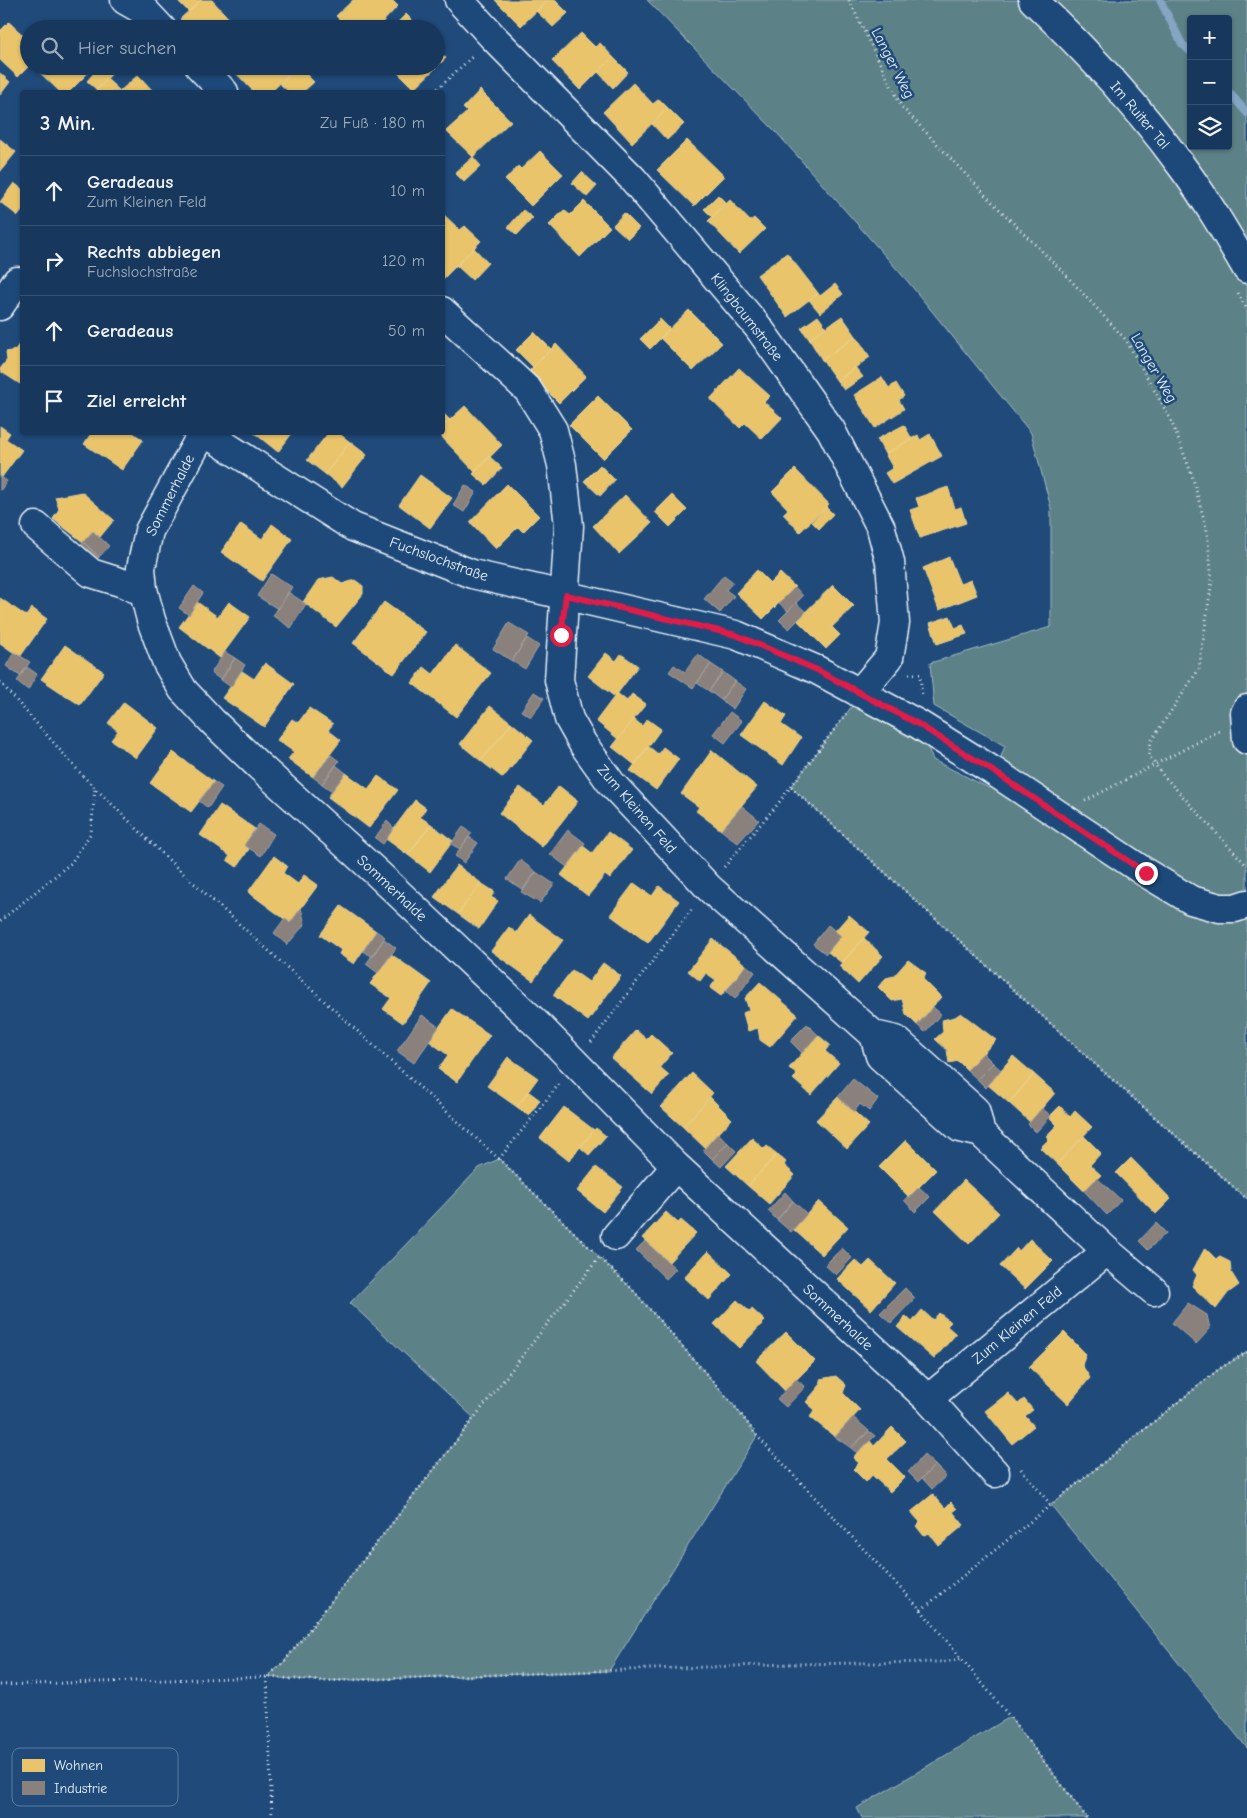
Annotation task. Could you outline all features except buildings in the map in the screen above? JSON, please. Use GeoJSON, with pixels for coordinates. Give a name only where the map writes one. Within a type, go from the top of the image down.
{"type":"FeatureCollection","features":[{"type":"Feature","properties":{"kind":"street"},"geometry":{"type":"LineString","coordinates":[[125,0],[146,12],[154,20]]}},
{"type":"Feature","properties":{"kind":"street","name":"Klingbaumstraße"},"geometry":{"type":"LineString","coordinates":[[459,0],[633,179],[758,327],[831,430],[881,528],[890,562],[895,623],[889,658],[859,693]]}},
{"type":"Feature","properties":{"kind":"street","name":"Im Ruiter Tal"},"geometry":{"type":"LineString","coordinates":[[1033,0],[1096,63],[1175,157],[1220,222],[1247,269]]}},
{"type":"Feature","properties":{"kind":"street"},"geometry":{"type":"LineString","coordinates":[[208,75],[222,90]]}},
{"type":"Feature","properties":{"kind":"street"},"geometry":{"type":"LineString","coordinates":[[0,306],[13,277]]}},
{"type":"Feature","properties":{"kind":"street","name":"Zum Kleinen Feld"},"geometry":{"type":"LineString","coordinates":[[445,314],[528,390],[553,430],[562,465],[569,526],[559,680],[569,719],[583,744],[611,783],[709,888],[874,1035],[896,1040],[975,1110],[981,1133],[1107,1251],[1154,1291]]}},
{"type":"Feature","properties":{"kind":"street","name":"Sommerhalde"},"geometry":{"type":"LineString","coordinates":[[201,435],[149,531],[141,568],[143,589],[151,620],[167,663],[183,690],[259,766],[375,871],[576,1063],[676,1166],[928,1399],[995,1473]]}},
{"type":"Feature","properties":{"kind":"street","name":"Fuchslochstraße"},"geometry":{"type":"LineString","coordinates":[[208,435],[353,527],[472,574],[736,635],[817,670],[918,724],[993,771],[1146,873],[1191,900],[1220,908],[1235,908],[1247,904]]}},
{"type":"Feature","properties":{"kind":"street"},"geometry":{"type":"LineString","coordinates":[[36,526],[91,573],[134,588],[143,589]]}},
{"type":"Feature","properties":{"kind":"street"},"geometry":{"type":"LineString","coordinates":[[1236,734],[1247,709]]}},
{"type":"Feature","properties":{"kind":"street"},"geometry":{"type":"LineString","coordinates":[[616,1236],[676,1166]]}},
{"type":"Feature","properties":{"kind":"street","name":"Zum Kleinen Feld"},"geometry":{"type":"LineString","coordinates":[[928,1399],[1107,1251]]}},
{"type":"Feature","properties":{"kind":"path","name":"Langer Weg"},"geometry":{"type":"LineString","coordinates":[[849,0],[901,106],[992,202],[1064,272],[1126,340],[1170,418],[1192,475],[1204,522],[1212,580],[1199,669],[1151,741],[1149,756],[1155,764]]}},
{"type":"Feature","properties":{"kind":"path"},"geometry":{"type":"LineString","coordinates":[[436,90],[493,37]]}},
{"type":"Feature","properties":{"kind":"path"},"geometry":{"type":"LineString","coordinates":[[884,663],[901,673],[920,674],[922,701]]}},
{"type":"Feature","properties":{"kind":"path"},"geometry":{"type":"LineString","coordinates":[[0,682],[83,776],[175,866],[499,1159],[632,1289],[737,1409],[757,1436],[921,1610],[1010,1717],[1087,1818]]}},
{"type":"Feature","properties":{"kind":"path"},"geometry":{"type":"LineString","coordinates":[[718,874],[790,787],[852,706],[859,693]]}},
{"type":"Feature","properties":{"kind":"path"},"geometry":{"type":"LineString","coordinates":[[1075,800],[1085,801],[1155,764],[1236,734]]}},
{"type":"Feature","properties":{"kind":"path"},"geometry":{"type":"LineString","coordinates":[[1155,764],[1247,866]]}},
{"type":"Feature","properties":{"kind":"path"},"geometry":{"type":"LineString","coordinates":[[0,921],[71,863],[91,833],[95,787]]}},
{"type":"Feature","properties":{"kind":"path"},"geometry":{"type":"LineString","coordinates":[[790,787],[1090,1060],[1247,1199]]}},
{"type":"Feature","properties":{"kind":"path"},"geometry":{"type":"LineString","coordinates":[[499,1159],[576,1063],[686,917]]}},
{"type":"Feature","properties":{"kind":"path"},"geometry":{"type":"LineString","coordinates":[[267,1677],[284,1662],[599,1257]]}},
{"type":"Feature","properties":{"kind":"path"},"geometry":{"type":"LineString","coordinates":[[921,1610],[1219,1369],[1247,1352]]}},
{"type":"Feature","properties":{"kind":"path"},"geometry":{"type":"LineString","coordinates":[[995,1473],[1017,1463],[1050,1505]]}},
{"type":"Feature","properties":{"kind":"path"},"geometry":{"type":"LineString","coordinates":[[0,1685],[267,1677],[322,1681],[790,1664],[942,1662],[962,1659]]}},
{"type":"Feature","properties":{"kind":"path"},"geometry":{"type":"LineString","coordinates":[[267,1677],[272,1818]]}},
{"type":"Feature","properties":{"kind":"green space"},"geometry":{"type":"Polygon","coordinates":[[[647,0],[1021,0],[1145,134],[1237,268],[1247,287],[1247,1199],[1097,1066],[791,787],[852,706],[859,693],[918,724],[933,760],[989,788],[1005,746],[934,706],[930,663],[1051,627],[1051,508],[1031,433],[909,283],[777,133],[647,0]]]}},
{"type":"Feature","properties":{"kind":"green space"},"geometry":{"type":"Polygon","coordinates":[[[1054,0],[1247,0],[1247,243],[1205,177],[1159,115],[1108,55],[1054,0]]]}},
{"type":"Feature","properties":{"kind":"green space"},"geometry":{"type":"Polygon","coordinates":[[[499,1159],[632,1289],[737,1409],[757,1436],[609,1671],[323,1681],[267,1677],[284,1662],[474,1418],[350,1303],[479,1168],[499,1159]]]}},
{"type":"Feature","properties":{"kind":"green space"},"geometry":{"type":"Polygon","coordinates":[[[1247,1352],[1247,1748],[1051,1505],[1219,1369],[1247,1352]]]}},
{"type":"Feature","properties":{"kind":"green space"},"geometry":{"type":"Polygon","coordinates":[[[1010,1717],[1087,1818],[862,1818],[857,1808],[1010,1717]]]}},
{"type":"Feature","properties":{"kind":"waterway"},"geometry":{"type":"LineString","coordinates":[[1160,0],[1182,44],[1187,48]]}},
{"type":"Feature","properties":{"kind":"waterway"},"geometry":{"type":"LineString","coordinates":[[1232,96],[1247,113]]}},
{"type":"Feature","properties":{"kind":"route"},"geometry":{"type":"LineString","coordinates":[[561,635],[566,595],[736,635],[817,670],[918,724],[993,771],[1146,873]]}}]}
